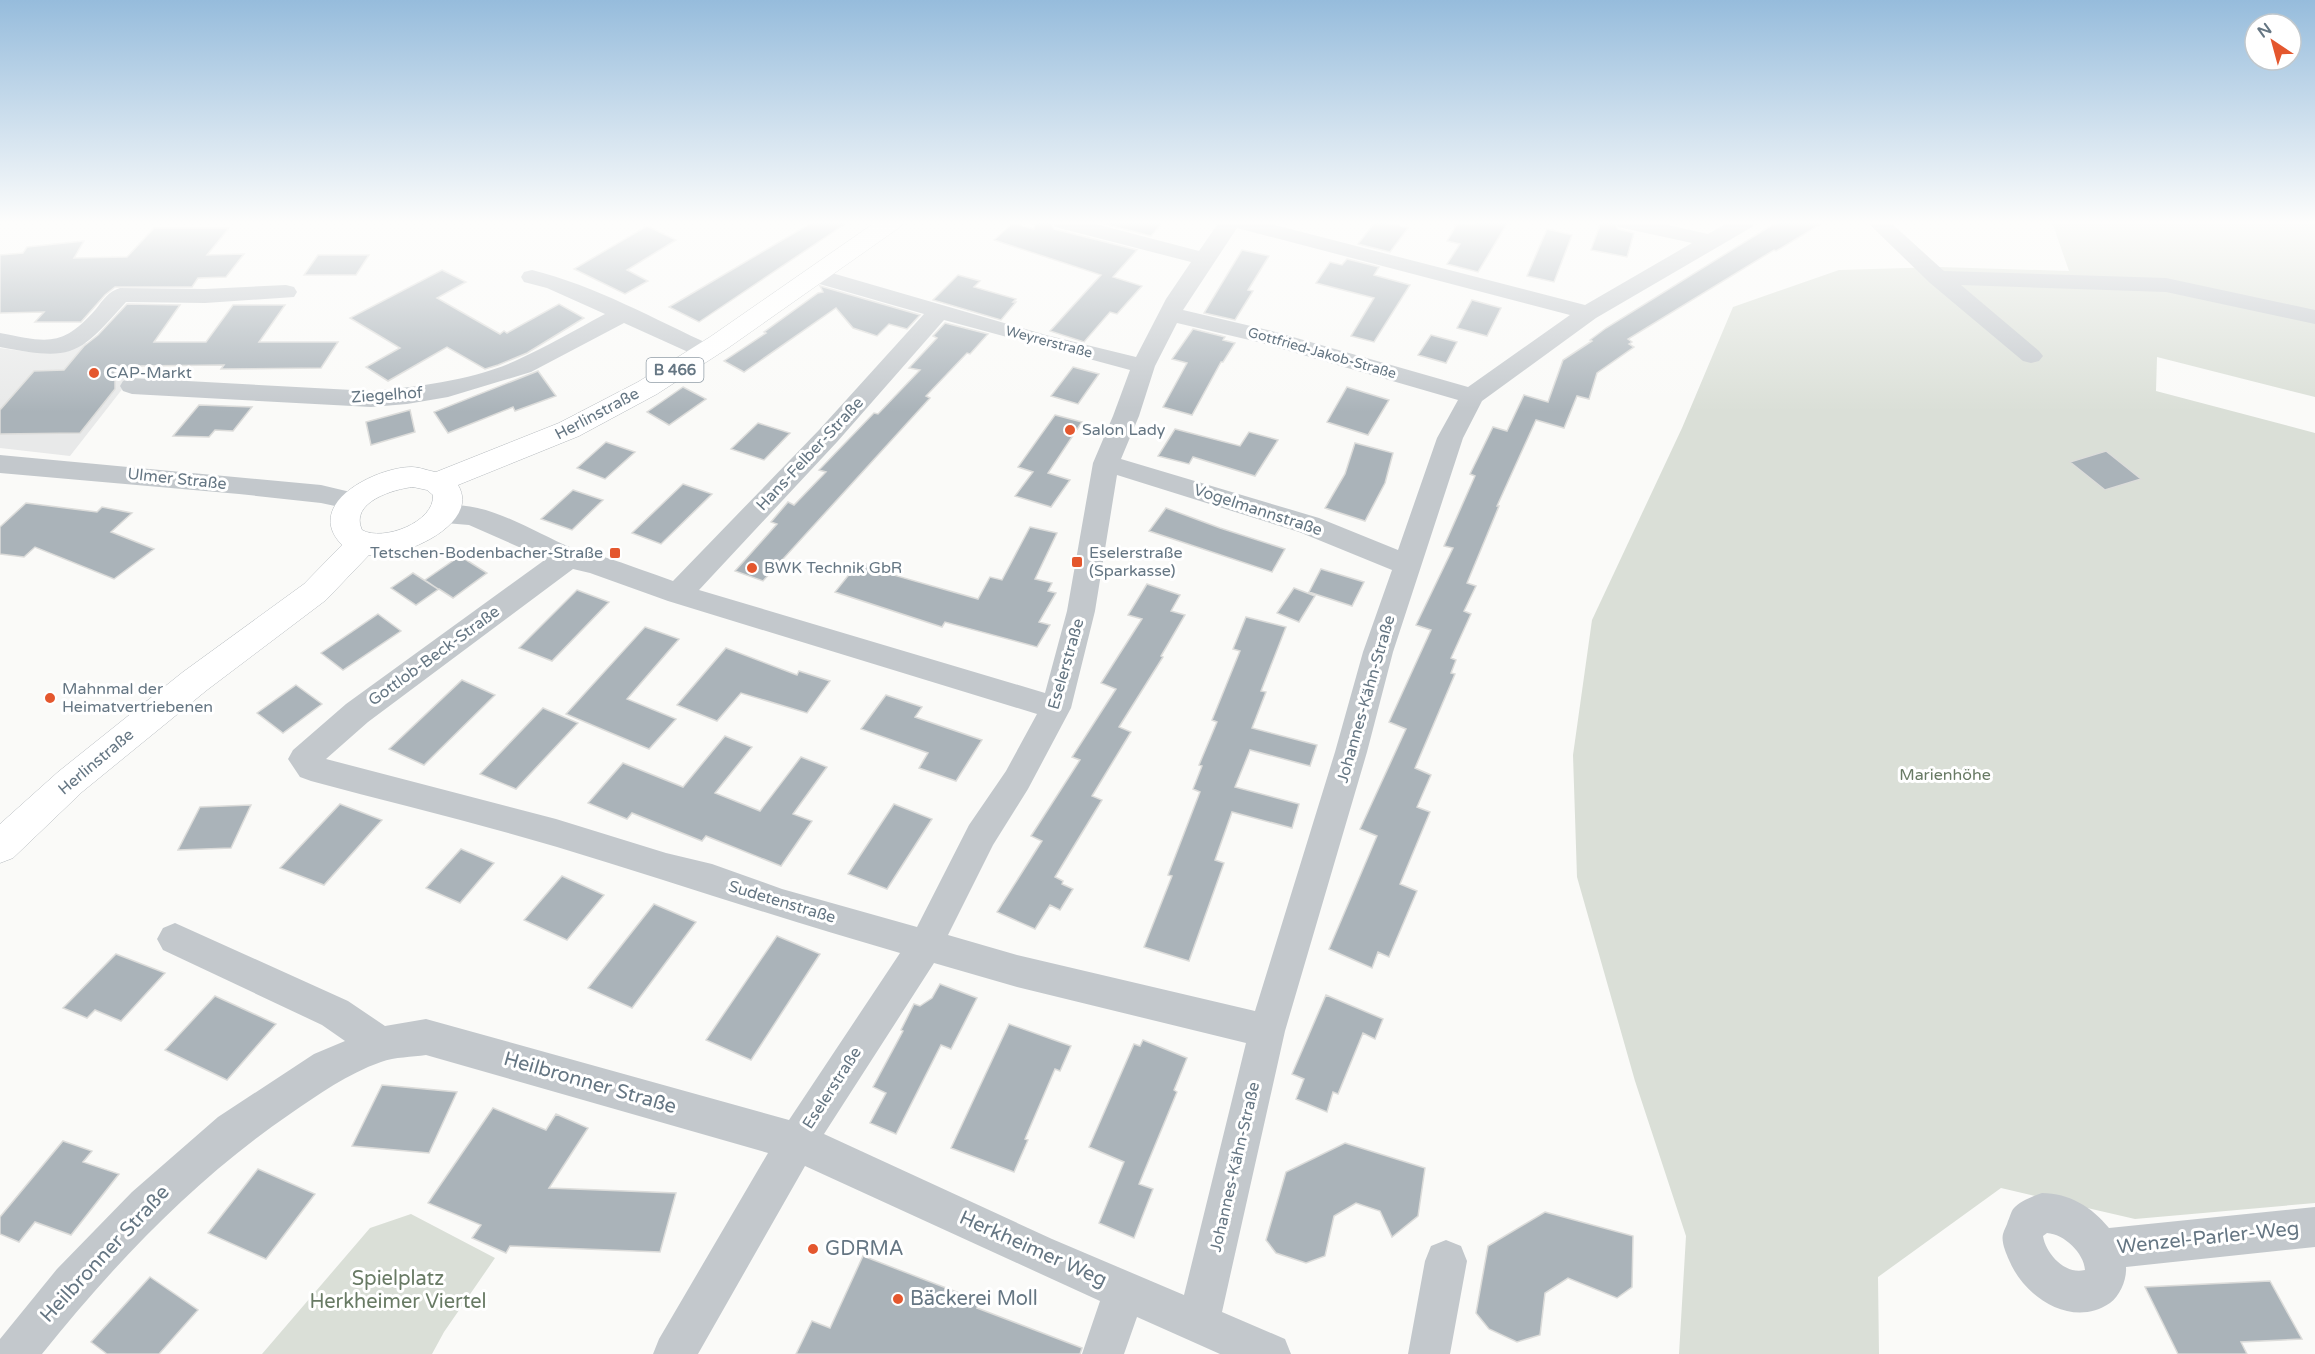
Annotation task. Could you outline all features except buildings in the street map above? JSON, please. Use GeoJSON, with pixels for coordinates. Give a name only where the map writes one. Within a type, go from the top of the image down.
{"type":"FeatureCollection","features":[{"type":"Feature","properties":{"kind":"main road","name":"Herlinstraße"},"geometry":{"type":"LineString","coordinates":[[439,483],[566,432],[612,409],[705,351],[803,285]]}},
{"type":"Feature","properties":{"kind":"main road"},"geometry":{"type":"LineString","coordinates":[[397,478],[428,478],[439,483],[449,496],[443,514],[428,529],[406,540],[383,544],[362,543],[351,538],[345,531],[346,512],[354,501],[366,492],[397,478]]}},
{"type":"Feature","properties":{"kind":"main road","name":"Herlinstraße"},"geometry":{"type":"LineString","coordinates":[[0,847],[79,775],[195,681],[315,592],[362,543]]}},
{"type":"Feature","properties":{"kind":"street"},"geometry":{"type":"LineString","coordinates":[[560,285],[705,351]]}},
{"type":"Feature","properties":{"kind":"street","name":"Weyrerstraße"},"geometry":{"type":"LineString","coordinates":[[848,285],[939,312],[1143,366]]}},
{"type":"Feature","properties":{"kind":"street","name":"Eselerstraße"},"geometry":{"type":"LineString","coordinates":[[674,1354],[797,1142],[925,946],[981,835],[1017,780],[1056,708],[1081,611],[1106,463],[1126,416],[1143,366],[1188,285]]}},
{"type":"Feature","properties":{"kind":"street"},"geometry":{"type":"LineString","coordinates":[[1481,285],[1588,313]]}},
{"type":"Feature","properties":{"kind":"street","name":"Johannes-Kähn-Straße"},"geometry":{"type":"LineString","coordinates":[[1199,1323],[1267,1031],[1351,752],[1378,652],[1450,438],[1472,396],[1588,313],[1636,285]]}},
{"type":"Feature","properties":{"kind":"street"},"geometry":{"type":"LineString","coordinates":[[1947,285],[2031,356]]}},
{"type":"Feature","properties":{"kind":"street"},"geometry":{"type":"LineString","coordinates":[[2167,285],[2315,316]]}},
{"type":"Feature","properties":{"kind":"street"},"geometry":{"type":"LineString","coordinates":[[0,340],[49,348],[68,344],[78,340],[120,295],[205,296],[286,292]]}},
{"type":"Feature","properties":{"kind":"street","name":"Hans-Felber-Straße"},"geometry":{"type":"LineString","coordinates":[[678,594],[828,436],[939,312]]}},
{"type":"Feature","properties":{"kind":"street","name":"Ziegelhof"},"geometry":{"type":"LineString","coordinates":[[132,386],[371,399],[407,396],[448,389],[522,367],[625,313]]}},
{"type":"Feature","properties":{"kind":"street","name":"Gottfried-Jakob-Straße"},"geometry":{"type":"LineString","coordinates":[[1170,314],[1264,336],[1472,396]]}},
{"type":"Feature","properties":{"kind":"street","name":"Vogelmannstraße"},"geometry":{"type":"LineString","coordinates":[[1106,463],[1265,510],[1407,565]]}},
{"type":"Feature","properties":{"kind":"street","name":"Ulmer Straße"},"geometry":{"type":"LineString","coordinates":[[0,464],[238,485],[354,501]]}},
{"type":"Feature","properties":{"kind":"street"},"geometry":{"type":"LineString","coordinates":[[443,514],[472,516],[568,558],[595,564],[678,594],[1056,708]]}},
{"type":"Feature","properties":{"kind":"street","name":"Gottlob-Beck-Straße"},"geometry":{"type":"LineString","coordinates":[[304,759],[357,713],[568,558]]}},
{"type":"Feature","properties":{"kind":"street","name":"Sudetenstraße"},"geometry":{"type":"LineString","coordinates":[[304,759],[311,768],[556,833],[925,946],[1017,971],[1267,1031]]}},
{"type":"Feature","properties":{"kind":"street"},"geometry":{"type":"LineString","coordinates":[[175,939],[335,1013],[381,1044]]}},
{"type":"Feature","properties":{"kind":"street","name":"Heilbronner Straße"},"geometry":{"type":"LineString","coordinates":[[15,1354],[72,1284],[146,1206],[232,1131],[327,1067],[381,1044],[426,1037],[797,1142]]}},
{"type":"Feature","properties":{"kind":"street","name":"Herkheimer Weg"},"geometry":{"type":"LineString","coordinates":[[797,1142],[1038,1253],[1270,1354]]}},
{"type":"Feature","properties":{"kind":"street","name":"Wenzel-Parler-Weg"},"geometry":{"type":"LineString","coordinates":[[2100,1248],[2315,1227]]}},
{"type":"Feature","properties":{"kind":"street"},"geometry":{"type":"LineString","coordinates":[[1429,1354],[1446,1261]]}},
{"type":"Feature","properties":{"kind":"street"},"geometry":{"type":"LineString","coordinates":[[1102,1354],[1125,1289]]}},
{"type":"Feature","properties":{"kind":"shaded area"},"geometry":{"type":"Polygon","coordinates":[[[159,342],[70,456],[0,448],[0,348],[29,352],[63,351],[82,343],[159,342]]]}},
{"type":"Feature","properties":{"kind":"green space","name":"Marienhöhe"},"geometry":{"type":"Polygon","coordinates":[[[1795,285],[2315,285],[2315,397],[2157,357],[2156,391],[2315,433],[2315,1203],[2135,1219],[2001,1188],[1878,1277],[1879,1354],[1679,1354],[1686,1236],[1635,1081],[1577,877],[1573,755],[1592,620],[1682,428],[1733,307],[1795,285]]]}},
{"type":"Feature","properties":{"kind":"green space","name":"Spielplatz Herkheimer Viertel"},"geometry":{"type":"Polygon","coordinates":[[[411,1214],[495,1258],[444,1332],[432,1354],[262,1354],[370,1228],[411,1214]]]}},
{"type":"Feature","properties":{"kind":"place","name":"CAP-Markt"},"geometry":{"type":"Point","coordinates":[94,373]}},
{"type":"Feature","properties":{"kind":"place","name":"Salon Lady"},"geometry":{"type":"Point","coordinates":[1070,430]}},
{"type":"Feature","properties":{"kind":"place","name":"Tetschen-Bodenbacher-Straße"},"geometry":{"type":"Point","coordinates":[615,553]}},
{"type":"Feature","properties":{"kind":"place","name":"Eselerstraße (Sparkasse)"},"geometry":{"type":"Point","coordinates":[1077,562]}},
{"type":"Feature","properties":{"kind":"place","name":"BWK Technik GbR"},"geometry":{"type":"Point","coordinates":[752,568]}},
{"type":"Feature","properties":{"kind":"place","name":"Mahnmal der Heimatvertriebenen"},"geometry":{"type":"Point","coordinates":[50,698]}},
{"type":"Feature","properties":{"kind":"place","name":"GDRMA"},"geometry":{"type":"Point","coordinates":[813,1249]}},
{"type":"Feature","properties":{"kind":"place","name":"Bäckerei Moll"},"geometry":{"type":"Point","coordinates":[898,1299]}}]}
